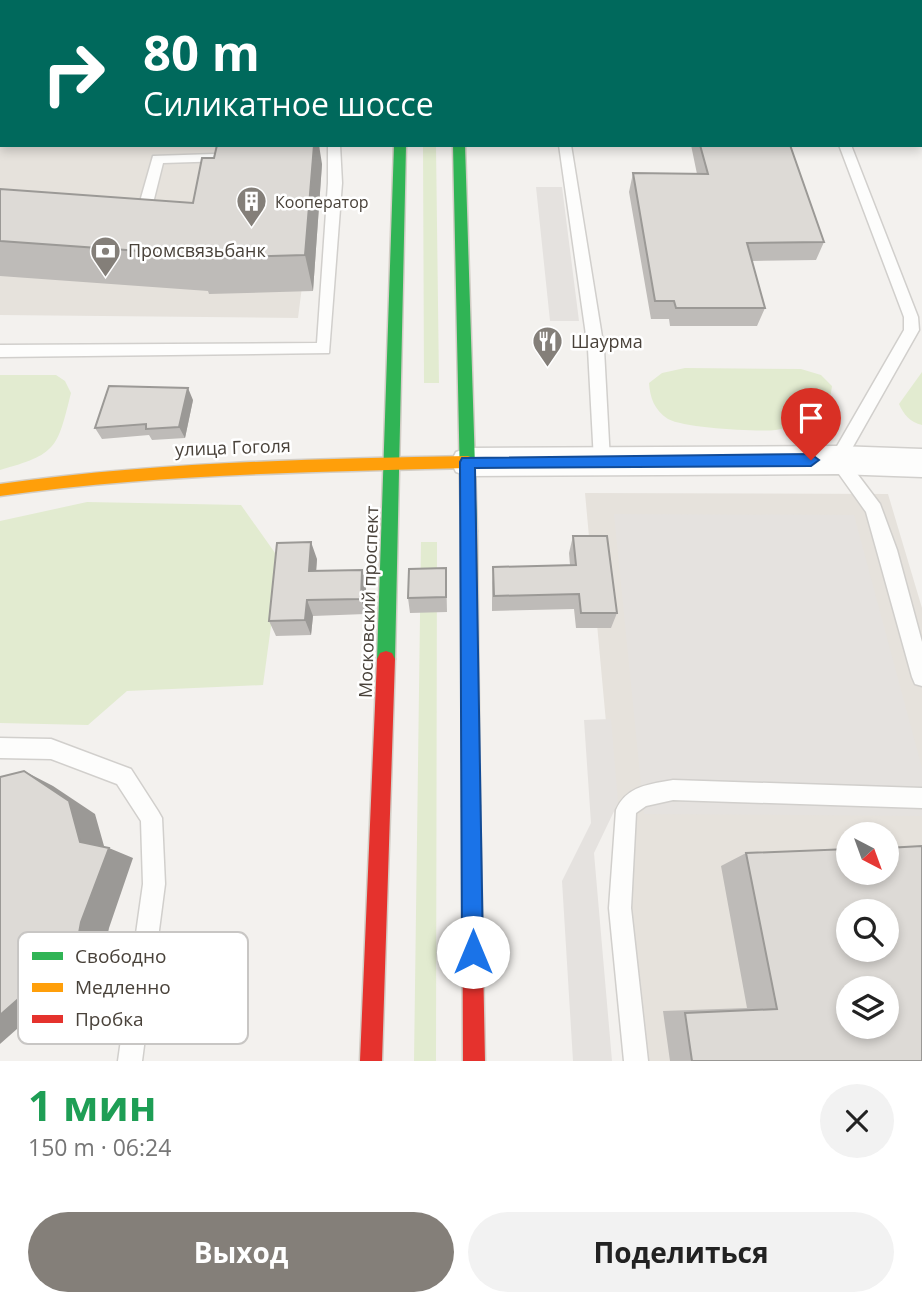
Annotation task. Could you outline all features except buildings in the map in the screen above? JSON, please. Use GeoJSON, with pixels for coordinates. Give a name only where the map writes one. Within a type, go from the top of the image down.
{"type":"FeatureCollection","features":[{"type":"Feature","properties":{"kind":"main road","name":"Московский проспект"},"geometry":{"type":"LineString","coordinates":[[371,1061],[393,464],[400,147]]}},
{"type":"Feature","properties":{"kind":"main road"},"geometry":{"type":"LineString","coordinates":[[458,147],[468,462],[474,1061]]}},
{"type":"Feature","properties":{"kind":"main road","name":"улица Гоголя"},"geometry":{"type":"LineString","coordinates":[[0,490],[130,472],[468,462]]}},
{"type":"Feature","properties":{"kind":"street"},"geometry":{"type":"LineString","coordinates":[[468,462],[837,460],[922,463]]}},
{"type":"Feature","properties":{"kind":"lane"},"geometry":{"type":"LineString","coordinates":[[593,0],[641,0]]}},
{"type":"Feature","properties":{"kind":"lane"},"geometry":{"type":"LineString","coordinates":[[131,218],[144,219],[159,152],[251,157],[252,147]]}},
{"type":"Feature","properties":{"kind":"lane"},"geometry":{"type":"LineString","coordinates":[[0,351],[324,349],[335,183],[334,147]]}},
{"type":"Feature","properties":{"kind":"lane"},"geometry":{"type":"LineString","coordinates":[[565,147],[596,349],[603,461]]}},
{"type":"Feature","properties":{"kind":"lane"},"geometry":{"type":"LineString","coordinates":[[846,147],[911,317],[911,330],[837,460],[874,509],[888,550],[922,677]]}},
{"type":"Feature","properties":{"kind":"lane"},"geometry":{"type":"LineString","coordinates":[[0,748],[51,749],[124,776],[151,817],[154,884],[147,932]]}},
{"type":"Feature","properties":{"kind":"lane"},"geometry":{"type":"LineString","coordinates":[[636,1061],[620,908],[626,810],[630,803],[637,798],[673,790],[922,798]]}},
{"type":"Feature","properties":{"kind":"shaded area"},"geometry":{"type":"Polygon","coordinates":[[[0,147],[320,147],[298,318],[0,315],[0,147]]]}},
{"type":"Feature","properties":{"kind":"shaded area"},"geometry":{"type":"Polygon","coordinates":[[[536,187],[562,187],[579,321],[550,321],[536,187]]]}},
{"type":"Feature","properties":{"kind":"shaded area"},"geometry":{"type":"Polygon","coordinates":[[[585,493],[888,494],[922,608],[922,1061],[637,1061],[585,493]]]}},
{"type":"Feature","properties":{"kind":"shaded area"},"geometry":{"type":"Polygon","coordinates":[[[614,514],[854,515],[922,768],[922,816],[644,814],[614,514]]]}},
{"type":"Feature","properties":{"kind":"shaded area"},"geometry":{"type":"Polygon","coordinates":[[[611,719],[618,803],[594,853],[612,1061],[573,1061],[562,881],[591,823],[584,720],[611,719]]]}},
{"type":"Feature","properties":{"kind":"green space"},"geometry":{"type":"Polygon","coordinates":[[[423,147],[436,147],[439,383],[424,383],[423,147]]]}},
{"type":"Feature","properties":{"kind":"green space"},"geometry":{"type":"Polygon","coordinates":[[[685,368],[801,369],[821,375],[832,386],[829,405],[804,420],[776,430],[720,429],[676,422],[668,419],[656,407],[649,383],[662,373],[685,368]]]}},
{"type":"Feature","properties":{"kind":"green space"},"geometry":{"type":"Polygon","coordinates":[[[922,372],[922,425],[908,418],[899,404],[922,372]]]}},
{"type":"Feature","properties":{"kind":"green space"},"geometry":{"type":"Polygon","coordinates":[[[0,375],[56,375],[65,381],[71,393],[62,426],[52,446],[33,459],[0,470],[0,375]]]}},
{"type":"Feature","properties":{"kind":"green space"},"geometry":{"type":"Polygon","coordinates":[[[87,502],[241,505],[280,560],[263,685],[127,691],[88,725],[0,723],[0,521],[87,502]]]}},
{"type":"Feature","properties":{"kind":"green space"},"geometry":{"type":"Polygon","coordinates":[[[421,542],[437,542],[436,1061],[414,1061],[421,542]]]}},
{"type":"Feature","properties":{"kind":"traffic: fast"},"geometry":{"type":"LineString","coordinates":[[386,659],[400,147]]}},
{"type":"Feature","properties":{"kind":"traffic: fast"},"geometry":{"type":"LineString","coordinates":[[459,147],[469,531]]}},
{"type":"Feature","properties":{"kind":"traffic: slow"},"geometry":{"type":"LineString","coordinates":[[0,490],[175,471],[468,462]]}},
{"type":"Feature","properties":{"kind":"traffic: slow"},"geometry":{"type":"LineString","coordinates":[[469,531],[471,806]]}},
{"type":"Feature","properties":{"kind":"traffic: jam"},"geometry":{"type":"LineString","coordinates":[[371,1061],[386,659]]}},
{"type":"Feature","properties":{"kind":"traffic: jam"},"geometry":{"type":"LineString","coordinates":[[471,806],[474,1061]]}},
{"type":"Feature","properties":{"kind":"place","name":"Кооператор"},"geometry":{"type":"Point","coordinates":[252,229]}},
{"type":"Feature","properties":{"kind":"place","name":"Промсвязьбанк"},"geometry":{"type":"Point","coordinates":[105,278]}},
{"type":"Feature","properties":{"kind":"place","name":"Шаурма"},"geometry":{"type":"Point","coordinates":[548,369]}},
{"type":"Feature","properties":{"kind":"route"},"geometry":{"type":"LineString","coordinates":[[473,952],[468,462],[811,460]]}}]}
